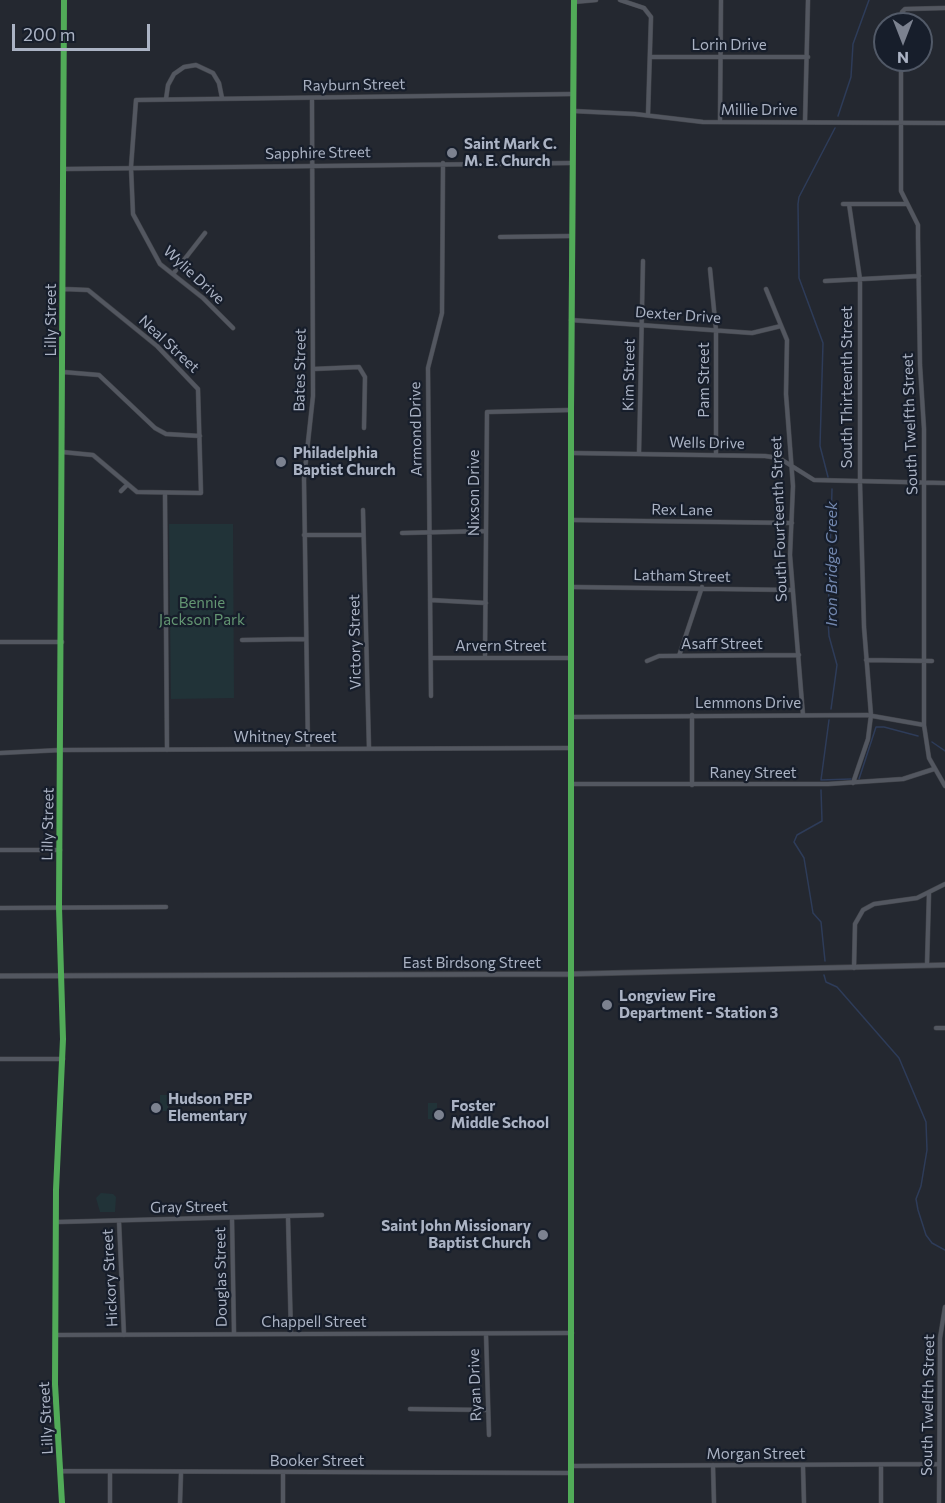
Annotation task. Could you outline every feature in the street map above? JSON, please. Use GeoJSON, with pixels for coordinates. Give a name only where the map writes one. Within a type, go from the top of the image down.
{"type":"FeatureCollection","features":[{"type":"Feature","properties":{"kind":"street","name":"Lilly Street"},"geometry":{"type":"LineString","coordinates":[[62,1503],[62,1471],[56,1402],[56,1335],[57,1222],[63,1059],[59,907],[62,750],[64,0]]}},
{"type":"Feature","properties":{"kind":"street"},"geometry":{"type":"LineString","coordinates":[[571,1503],[571,320],[574,1],[596,0]]}},
{"type":"Feature","properties":{"kind":"street"},"geometry":{"type":"LineString","coordinates":[[620,0],[638,5],[648,12],[651,22],[648,115]]}},
{"type":"Feature","properties":{"kind":"street"},"geometry":{"type":"LineString","coordinates":[[720,122],[721,0]]}},
{"type":"Feature","properties":{"kind":"street"},"geometry":{"type":"LineString","coordinates":[[805,122],[808,0]]}},
{"type":"Feature","properties":{"kind":"street"},"geometry":{"type":"LineString","coordinates":[[904,12],[904,10],[945,8]]}},
{"type":"Feature","properties":{"kind":"street","name":"Lorin Drive"},"geometry":{"type":"LineString","coordinates":[[651,57],[808,57]]}},
{"type":"Feature","properties":{"kind":"street"},"geometry":{"type":"LineString","coordinates":[[166,99],[168,85],[174,74],[184,67],[196,65],[213,73],[219,83],[222,98]]}},
{"type":"Feature","properties":{"kind":"street","name":"South Twelfth Street"},"geometry":{"type":"LineString","coordinates":[[902,72],[901,191],[918,225],[924,483],[924,725],[927,750],[934,769],[945,786]]}},
{"type":"Feature","properties":{"kind":"street","name":"Rayburn Street"},"geometry":{"type":"LineString","coordinates":[[136,100],[573,94]]}},
{"type":"Feature","properties":{"kind":"street","name":"Bates Street"},"geometry":{"type":"LineString","coordinates":[[308,749],[304,535],[305,458],[312,409],[313,369],[312,98]]}},
{"type":"Feature","properties":{"kind":"street","name":"Wylie Drive"},"geometry":{"type":"LineString","coordinates":[[136,100],[131,167],[132,214],[155,257],[233,328]]}},
{"type":"Feature","properties":{"kind":"street","name":"Millie Drive"},"geometry":{"type":"LineString","coordinates":[[573,111],[720,122],[945,123]]}},
{"type":"Feature","properties":{"kind":"street","name":"Sapphire Street"},"geometry":{"type":"LineString","coordinates":[[64,169],[572,162]]}},
{"type":"Feature","properties":{"kind":"street","name":"Armond Drive"},"geometry":{"type":"LineString","coordinates":[[431,696],[428,368],[442,313],[443,164]]}},
{"type":"Feature","properties":{"kind":"street","name":"South Thirteenth Street"},"geometry":{"type":"LineString","coordinates":[[853,783],[868,739],[872,716],[866,660],[860,482],[860,279],[846,204],[907,204]]}},
{"type":"Feature","properties":{"kind":"street"},"geometry":{"type":"LineString","coordinates":[[173,274],[205,233]]}},
{"type":"Feature","properties":{"kind":"street"},"geometry":{"type":"LineString","coordinates":[[500,237],[572,236]]}},
{"type":"Feature","properties":{"kind":"street","name":"Kim Street"},"geometry":{"type":"LineString","coordinates":[[639,454],[643,261]]}},
{"type":"Feature","properties":{"kind":"street","name":"Pam Street"},"geometry":{"type":"LineString","coordinates":[[710,269],[716,330],[716,455]]}},
{"type":"Feature","properties":{"kind":"street"},"geometry":{"type":"LineString","coordinates":[[825,281],[919,276]]}},
{"type":"Feature","properties":{"kind":"street","name":"Neal Street"},"geometry":{"type":"LineString","coordinates":[[64,289],[88,290],[157,346],[192,380],[199,394],[201,494],[165,494]]}},
{"type":"Feature","properties":{"kind":"street","name":"South Fourteenth Street"},"geometry":{"type":"LineString","coordinates":[[766,289],[787,340],[786,394],[792,523],[790,555],[803,715]]}},
{"type":"Feature","properties":{"kind":"street","name":"Dexter Drive"},"geometry":{"type":"LineString","coordinates":[[571,320],[763,332],[781,326]]}},
{"type":"Feature","properties":{"kind":"street"},"geometry":{"type":"LineString","coordinates":[[313,369],[359,367],[365,377],[364,428]]}},
{"type":"Feature","properties":{"kind":"street"},"geometry":{"type":"LineString","coordinates":[[63,372],[99,375],[155,428],[166,434],[200,436]]}},
{"type":"Feature","properties":{"kind":"street","name":"Nixson Drive"},"geometry":{"type":"LineString","coordinates":[[485,658],[487,412],[571,410]]}},
{"type":"Feature","properties":{"kind":"street"},"geometry":{"type":"LineString","coordinates":[[62,452],[93,455],[127,485],[142,494],[165,494],[167,750]]}},
{"type":"Feature","properties":{"kind":"street","name":"Wells Drive"},"geometry":{"type":"LineString","coordinates":[[571,453],[765,456],[779,458],[814,480],[944,483]]}},
{"type":"Feature","properties":{"kind":"street"},"geometry":{"type":"LineString","coordinates":[[121,491],[127,485]]}},
{"type":"Feature","properties":{"kind":"street","name":"Victory Street"},"geometry":{"type":"LineString","coordinates":[[363,510],[369,749]]}},
{"type":"Feature","properties":{"kind":"street","name":"Rex Lane"},"geometry":{"type":"LineString","coordinates":[[571,520],[792,523]]}},
{"type":"Feature","properties":{"kind":"street"},"geometry":{"type":"LineString","coordinates":[[402,532],[486,531]]}},
{"type":"Feature","properties":{"kind":"street"},"geometry":{"type":"LineString","coordinates":[[304,535],[363,535]]}},
{"type":"Feature","properties":{"kind":"street","name":"Latham Street"},"geometry":{"type":"LineString","coordinates":[[571,587],[793,590]]}},
{"type":"Feature","properties":{"kind":"street"},"geometry":{"type":"LineString","coordinates":[[679,656],[702,587]]}},
{"type":"Feature","properties":{"kind":"street"},"geometry":{"type":"LineString","coordinates":[[430,600],[486,603]]}},
{"type":"Feature","properties":{"kind":"street"},"geometry":{"type":"LineString","coordinates":[[242,640],[305,639]]}},
{"type":"Feature","properties":{"kind":"street"},"geometry":{"type":"LineString","coordinates":[[0,642],[62,642]]}},
{"type":"Feature","properties":{"kind":"street","name":"Asaff Street"},"geometry":{"type":"LineString","coordinates":[[646,661],[657,656],[799,656]]}},
{"type":"Feature","properties":{"kind":"street","name":"Arvern Street"},"geometry":{"type":"LineString","coordinates":[[431,658],[571,658]]}},
{"type":"Feature","properties":{"kind":"street"},"geometry":{"type":"LineString","coordinates":[[866,660],[932,661]]}},
{"type":"Feature","properties":{"kind":"street"},"geometry":{"type":"LineString","coordinates":[[692,716],[692,784]]}},
{"type":"Feature","properties":{"kind":"street","name":"Lemmons Drive"},"geometry":{"type":"LineString","coordinates":[[571,717],[872,716],[924,725]]}},
{"type":"Feature","properties":{"kind":"street","name":"Whitney Street"},"geometry":{"type":"LineString","coordinates":[[0,753],[62,750],[571,748]]}},
{"type":"Feature","properties":{"kind":"street","name":"Raney Street"},"geometry":{"type":"LineString","coordinates":[[571,784],[853,783],[907,778],[934,769]]}},
{"type":"Feature","properties":{"kind":"street"},"geometry":{"type":"LineString","coordinates":[[0,850],[60,850]]}},
{"type":"Feature","properties":{"kind":"street"},"geometry":{"type":"LineString","coordinates":[[854,968],[855,924],[863,910],[874,904],[905,901],[929,893],[945,884]]}},
{"type":"Feature","properties":{"kind":"street"},"geometry":{"type":"LineString","coordinates":[[927,965],[929,893]]}},
{"type":"Feature","properties":{"kind":"street"},"geometry":{"type":"LineString","coordinates":[[0,908],[166,906]]}},
{"type":"Feature","properties":{"kind":"street","name":"East Birdsong Street"},"geometry":{"type":"LineString","coordinates":[[0,976],[572,974],[945,965]]}},
{"type":"Feature","properties":{"kind":"street"},"geometry":{"type":"LineString","coordinates":[[936,1028],[945,1028]]}},
{"type":"Feature","properties":{"kind":"street"},"geometry":{"type":"LineString","coordinates":[[0,1059],[63,1059]]}},
{"type":"Feature","properties":{"kind":"street","name":"Gray Street"},"geometry":{"type":"LineString","coordinates":[[57,1222],[322,1215]]}},
{"type":"Feature","properties":{"kind":"street"},"geometry":{"type":"LineString","coordinates":[[288,1217],[291,1334]]}},
{"type":"Feature","properties":{"kind":"street","name":"Douglas Street"},"geometry":{"type":"LineString","coordinates":[[232,1218],[234,1334]]}},
{"type":"Feature","properties":{"kind":"street","name":"Hickory Street"},"geometry":{"type":"LineString","coordinates":[[119,1221],[124,1335]]}},
{"type":"Feature","properties":{"kind":"street","name":"South Twelfth Street"},"geometry":{"type":"LineString","coordinates":[[939,1503],[942,1338],[945,1307]]}},
{"type":"Feature","properties":{"kind":"street","name":"Chappell Street"},"geometry":{"type":"LineString","coordinates":[[56,1335],[572,1333]]}},
{"type":"Feature","properties":{"kind":"street","name":"Ryan Drive"},"geometry":{"type":"LineString","coordinates":[[486,1334],[489,1435]]}},
{"type":"Feature","properties":{"kind":"street"},"geometry":{"type":"LineString","coordinates":[[411,1410],[488,1410]]}},
{"type":"Feature","properties":{"kind":"street","name":"Morgan Street"},"geometry":{"type":"LineString","coordinates":[[572,1466],[939,1464]]}},
{"type":"Feature","properties":{"kind":"street"},"geometry":{"type":"LineString","coordinates":[[880,1465],[881,1503]]}},
{"type":"Feature","properties":{"kind":"street"},"geometry":{"type":"LineString","coordinates":[[713,1466],[714,1503]]}},
{"type":"Feature","properties":{"kind":"street"},"geometry":{"type":"LineString","coordinates":[[803,1466],[804,1503]]}},
{"type":"Feature","properties":{"kind":"street","name":"Booker Street"},"geometry":{"type":"LineString","coordinates":[[62,1471],[283,1474],[572,1473]]}},
{"type":"Feature","properties":{"kind":"street"},"geometry":{"type":"LineString","coordinates":[[110,1472],[110,1503]]}},
{"type":"Feature","properties":{"kind":"street"},"geometry":{"type":"LineString","coordinates":[[180,1503],[181,1473]]}},
{"type":"Feature","properties":{"kind":"street"},"geometry":{"type":"LineString","coordinates":[[283,1474],[284,1503]]}},
{"type":"Feature","properties":{"kind":"green space","name":"Bennie Jackson Park"},"geometry":{"type":"Polygon","coordinates":[[[169,524],[233,524],[234,698],[171,699],[169,524]]]}},
{"type":"Feature","properties":{"kind":"green space"},"geometry":{"type":"Polygon","coordinates":[[[160,1095],[169,1095],[168,1111],[160,1111],[160,1095]]]}},
{"type":"Feature","properties":{"kind":"green space"},"geometry":{"type":"Polygon","coordinates":[[[428,1103],[437,1103],[437,1119],[428,1119],[428,1103]]]}},
{"type":"Feature","properties":{"kind":"green space"},"geometry":{"type":"Polygon","coordinates":[[[101,1193],[113,1194],[116,1197],[115,1212],[100,1212],[96,1198],[101,1193]]]}},
{"type":"Feature","properties":{"kind":"waterway","name":"Iron Bridge Creek"},"geometry":{"type":"LineString","coordinates":[[838,116],[851,77],[853,44],[869,0]]}},
{"type":"Feature","properties":{"kind":"waterway","name":"Iron Bridge Creek"},"geometry":{"type":"LineString","coordinates":[[828,477],[820,446],[823,343],[799,278],[798,204],[799,197],[835,128]]}},
{"type":"Feature","properties":{"kind":"waterway","name":"Iron Bridge Creek"},"geometry":{"type":"LineString","coordinates":[[831,709],[837,665],[829,636],[828,620],[832,489]]}},
{"type":"Feature","properties":{"kind":"waterway","name":"Iron Bridge Creek"},"geometry":{"type":"LineString","coordinates":[[829,720],[821,780],[851,779]]}},
{"type":"Feature","properties":{"kind":"waterway"},"geometry":{"type":"LineString","coordinates":[[859,779],[876,727],[918,736]]}},
{"type":"Feature","properties":{"kind":"waterway"},"geometry":{"type":"LineString","coordinates":[[932,742],[945,751]]}},
{"type":"Feature","properties":{"kind":"waterway","name":"Iron Bridge Creek"},"geometry":{"type":"LineString","coordinates":[[821,790],[822,821],[797,835],[794,842],[804,858],[813,913],[821,922],[825,961]]}},
{"type":"Feature","properties":{"kind":"waterway","name":"Iron Bridge Creek"},"geometry":{"type":"LineString","coordinates":[[824,975],[826,982],[837,987],[899,1058],[926,1122],[927,1150],[921,1186],[916,1199],[918,1210],[926,1235],[932,1243],[945,1250]]}},
{"type":"Feature","properties":{"kind":"cycle path"},"geometry":{"type":"LineString","coordinates":[[62,1503],[55,1384],[56,1190],[63,1039],[59,907],[64,0]]}},
{"type":"Feature","properties":{"kind":"cycle path"},"geometry":{"type":"LineString","coordinates":[[571,1503],[571,410],[574,0]]}},
{"type":"Feature","properties":{"kind":"place","name":"Saint Mark C. M. E. Church"},"geometry":{"type":"Point","coordinates":[452,153]}},
{"type":"Feature","properties":{"kind":"place","name":"Philadelphia Baptist Church"},"geometry":{"type":"Point","coordinates":[281,462]}},
{"type":"Feature","properties":{"kind":"place","name":"Longview Fire Department - Station 3"},"geometry":{"type":"Point","coordinates":[607,1005]}},
{"type":"Feature","properties":{"kind":"place","name":"Hudson PEP Elementary"},"geometry":{"type":"Point","coordinates":[156,1108]}},
{"type":"Feature","properties":{"kind":"place","name":"Foster Middle School"},"geometry":{"type":"Point","coordinates":[439,1115]}},
{"type":"Feature","properties":{"kind":"place","name":"Saint John Missionary Baptist Church"},"geometry":{"type":"Point","coordinates":[543,1235]}}]}
